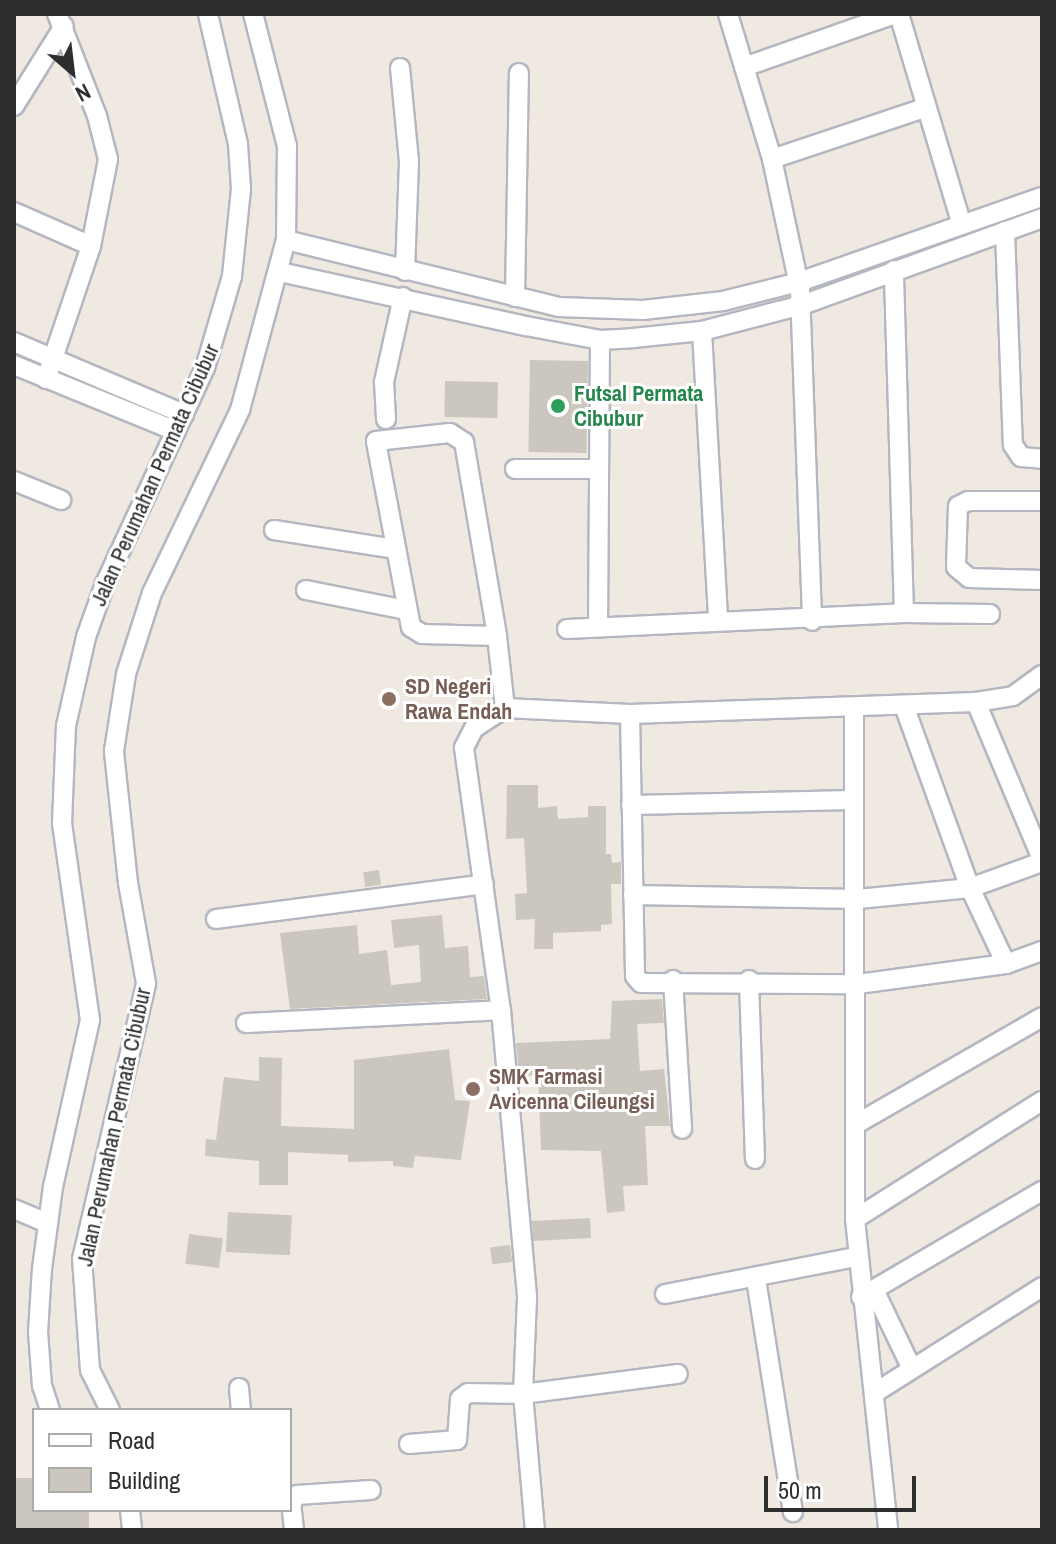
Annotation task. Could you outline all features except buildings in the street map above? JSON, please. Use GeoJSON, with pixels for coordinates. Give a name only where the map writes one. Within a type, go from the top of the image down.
{"type":"FeatureCollection","features":[{"type":"Feature","properties":{"kind":"street","name":"Jalan Perumahan Permata Cibubur"},"geometry":{"type":"LineString","coordinates":[[49,1408],[42,1386],[38,1332],[47,1223],[90,1020],[62,824],[66,726],[86,637],[105,584],[180,423],[220,324],[232,276],[241,189],[232,109],[208,14]]}},
{"type":"Feature","properties":{"kind":"street","name":"Jalan Perumahan Permata Cibubur"},"geometry":{"type":"LineString","coordinates":[[109,1408],[90,1370],[82,1259],[146,983],[128,883],[114,751],[126,674],[152,593],[240,410],[280,272],[286,240],[287,146],[253,14]]}},
{"type":"Feature","properties":{"kind":"street"},"geometry":{"type":"LineString","coordinates":[[728,14],[772,159],[800,294],[812,621]]}},
{"type":"Feature","properties":{"kind":"street"},"geometry":{"type":"LineString","coordinates":[[744,67],[897,14],[962,225]]}},
{"type":"Feature","properties":{"kind":"street"},"geometry":{"type":"LineString","coordinates":[[46,379],[91,246],[108,159],[60,20]]}},
{"type":"Feature","properties":{"kind":"street"},"geometry":{"type":"LineString","coordinates":[[14,106],[60,20]]}},
{"type":"Feature","properties":{"kind":"street"},"geometry":{"type":"LineString","coordinates":[[400,68],[409,177],[405,271]]}},
{"type":"Feature","properties":{"kind":"street"},"geometry":{"type":"LineString","coordinates":[[515,297],[519,73]]}},
{"type":"Feature","properties":{"kind":"street"},"geometry":{"type":"LineString","coordinates":[[772,159],[927,107]]}},
{"type":"Feature","properties":{"kind":"street"},"geometry":{"type":"LineString","coordinates":[[280,272],[600,340],[702,331],[800,294],[962,225],[1042,197]]}},
{"type":"Feature","properties":{"kind":"street"},"geometry":{"type":"LineString","coordinates":[[14,212],[91,246]]}},
{"type":"Feature","properties":{"kind":"street"},"geometry":{"type":"LineString","coordinates":[[286,240],[559,307],[643,310],[800,294],[894,270],[1042,218]]}},
{"type":"Feature","properties":{"kind":"street"},"geometry":{"type":"LineString","coordinates":[[1005,231],[1013,445],[1021,457],[1042,459]]}},
{"type":"Feature","properties":{"kind":"street"},"geometry":{"type":"LineString","coordinates":[[894,270],[904,613]]}},
{"type":"Feature","properties":{"kind":"street"},"geometry":{"type":"LineString","coordinates":[[386,419],[384,382],[403,297]]}},
{"type":"Feature","properties":{"kind":"street"},"geometry":{"type":"LineString","coordinates":[[702,331],[718,620]]}},
{"type":"Feature","properties":{"kind":"street"},"geometry":{"type":"LineString","coordinates":[[598,626],[600,340]]}},
{"type":"Feature","properties":{"kind":"street"},"geometry":{"type":"LineString","coordinates":[[14,342],[180,423]]}},
{"type":"Feature","properties":{"kind":"street"},"geometry":{"type":"LineString","coordinates":[[14,365],[46,379],[180,423]]}},
{"type":"Feature","properties":{"kind":"street"},"geometry":{"type":"LineString","coordinates":[[497,636],[422,634],[411,627],[376,441],[458,436],[472,471],[497,636],[505,708]]}},
{"type":"Feature","properties":{"kind":"street"},"geometry":{"type":"LineString","coordinates":[[515,469],[599,469]]}},
{"type":"Feature","properties":{"kind":"street"},"geometry":{"type":"LineString","coordinates":[[14,481],[61,500]]}},
{"type":"Feature","properties":{"kind":"street"},"geometry":{"type":"LineString","coordinates":[[1042,501],[968,501],[958,506],[956,567],[969,578],[1042,580]]}},
{"type":"Feature","properties":{"kind":"street"},"geometry":{"type":"LineString","coordinates":[[274,530],[395,549]]}},
{"type":"Feature","properties":{"kind":"street"},"geometry":{"type":"LineString","coordinates":[[306,590],[406,610]]}},
{"type":"Feature","properties":{"kind":"street"},"geometry":{"type":"LineString","coordinates":[[567,629],[718,620],[812,621],[904,613],[990,614]]}},
{"type":"Feature","properties":{"kind":"street"},"geometry":{"type":"LineString","coordinates":[[535,1530],[523,1394],[527,1298],[501,1010],[464,748],[474,728],[505,708],[630,714],[976,702],[1013,696],[1042,675]]}},
{"type":"Feature","properties":{"kind":"street"},"geometry":{"type":"LineString","coordinates":[[633,895],[858,899],[970,888],[1042,860],[976,702]]}},
{"type":"Feature","properties":{"kind":"street"},"geometry":{"type":"LineString","coordinates":[[904,706],[970,888],[1006,964]]}},
{"type":"Feature","properties":{"kind":"street"},"geometry":{"type":"LineString","coordinates":[[854,707],[853,800],[858,899],[856,1257],[868,1294],[912,1369]]}},
{"type":"Feature","properties":{"kind":"street"},"geometry":{"type":"LineString","coordinates":[[630,714],[636,979],[858,984],[1006,964],[1042,951]]}},
{"type":"Feature","properties":{"kind":"street"},"geometry":{"type":"LineString","coordinates":[[631,805],[853,800]]}},
{"type":"Feature","properties":{"kind":"street"},"geometry":{"type":"LineString","coordinates":[[216,919],[484,884]]}},
{"type":"Feature","properties":{"kind":"street"},"geometry":{"type":"LineString","coordinates":[[673,980],[682,1129]]}},
{"type":"Feature","properties":{"kind":"street"},"geometry":{"type":"LineString","coordinates":[[749,980],[755,1159]]}},
{"type":"Feature","properties":{"kind":"street"},"geometry":{"type":"LineString","coordinates":[[246,1023],[501,1010]]}},
{"type":"Feature","properties":{"kind":"street"},"geometry":{"type":"LineString","coordinates":[[858,1123],[1042,1017]]}},
{"type":"Feature","properties":{"kind":"street"},"geometry":{"type":"LineString","coordinates":[[855,1219],[1042,1101]]}},
{"type":"Feature","properties":{"kind":"street"},"geometry":{"type":"LineString","coordinates":[[868,1294],[1042,1191]]}},
{"type":"Feature","properties":{"kind":"street"},"geometry":{"type":"LineString","coordinates":[[14,1209],[47,1223]]}},
{"type":"Feature","properties":{"kind":"street"},"geometry":{"type":"LineString","coordinates":[[665,1294],[756,1279],[856,1257]]}},
{"type":"Feature","properties":{"kind":"street"},"geometry":{"type":"LineString","coordinates":[[756,1279],[793,1512]]}},
{"type":"Feature","properties":{"kind":"street"},"geometry":{"type":"LineString","coordinates":[[876,1392],[1042,1287]]}},
{"type":"Feature","properties":{"kind":"street"},"geometry":{"type":"LineString","coordinates":[[868,1294],[888,1530]]}},
{"type":"Feature","properties":{"kind":"street"},"geometry":{"type":"LineString","coordinates":[[409,1444],[457,1440],[464,1395],[523,1394],[678,1374]]}},
{"type":"Feature","properties":{"kind":"street"},"geometry":{"type":"LineString","coordinates":[[239,1388],[241,1408]]}},
{"type":"Feature","properties":{"kind":"street"},"geometry":{"type":"LineString","coordinates":[[294,1530],[292,1496],[371,1490]]}},
{"type":"Feature","properties":{"kind":"place","name":"Futsal Permata Cibubur"},"geometry":{"type":"Point","coordinates":[558,406]}},
{"type":"Feature","properties":{"kind":"place","name":"SD Negeri Rawa Endah"},"geometry":{"type":"Point","coordinates":[389,699]}},
{"type":"Feature","properties":{"kind":"place","name":"SMK Farmasi Avicenna Cileungsi"},"geometry":{"type":"Point","coordinates":[473,1089]}}]}
